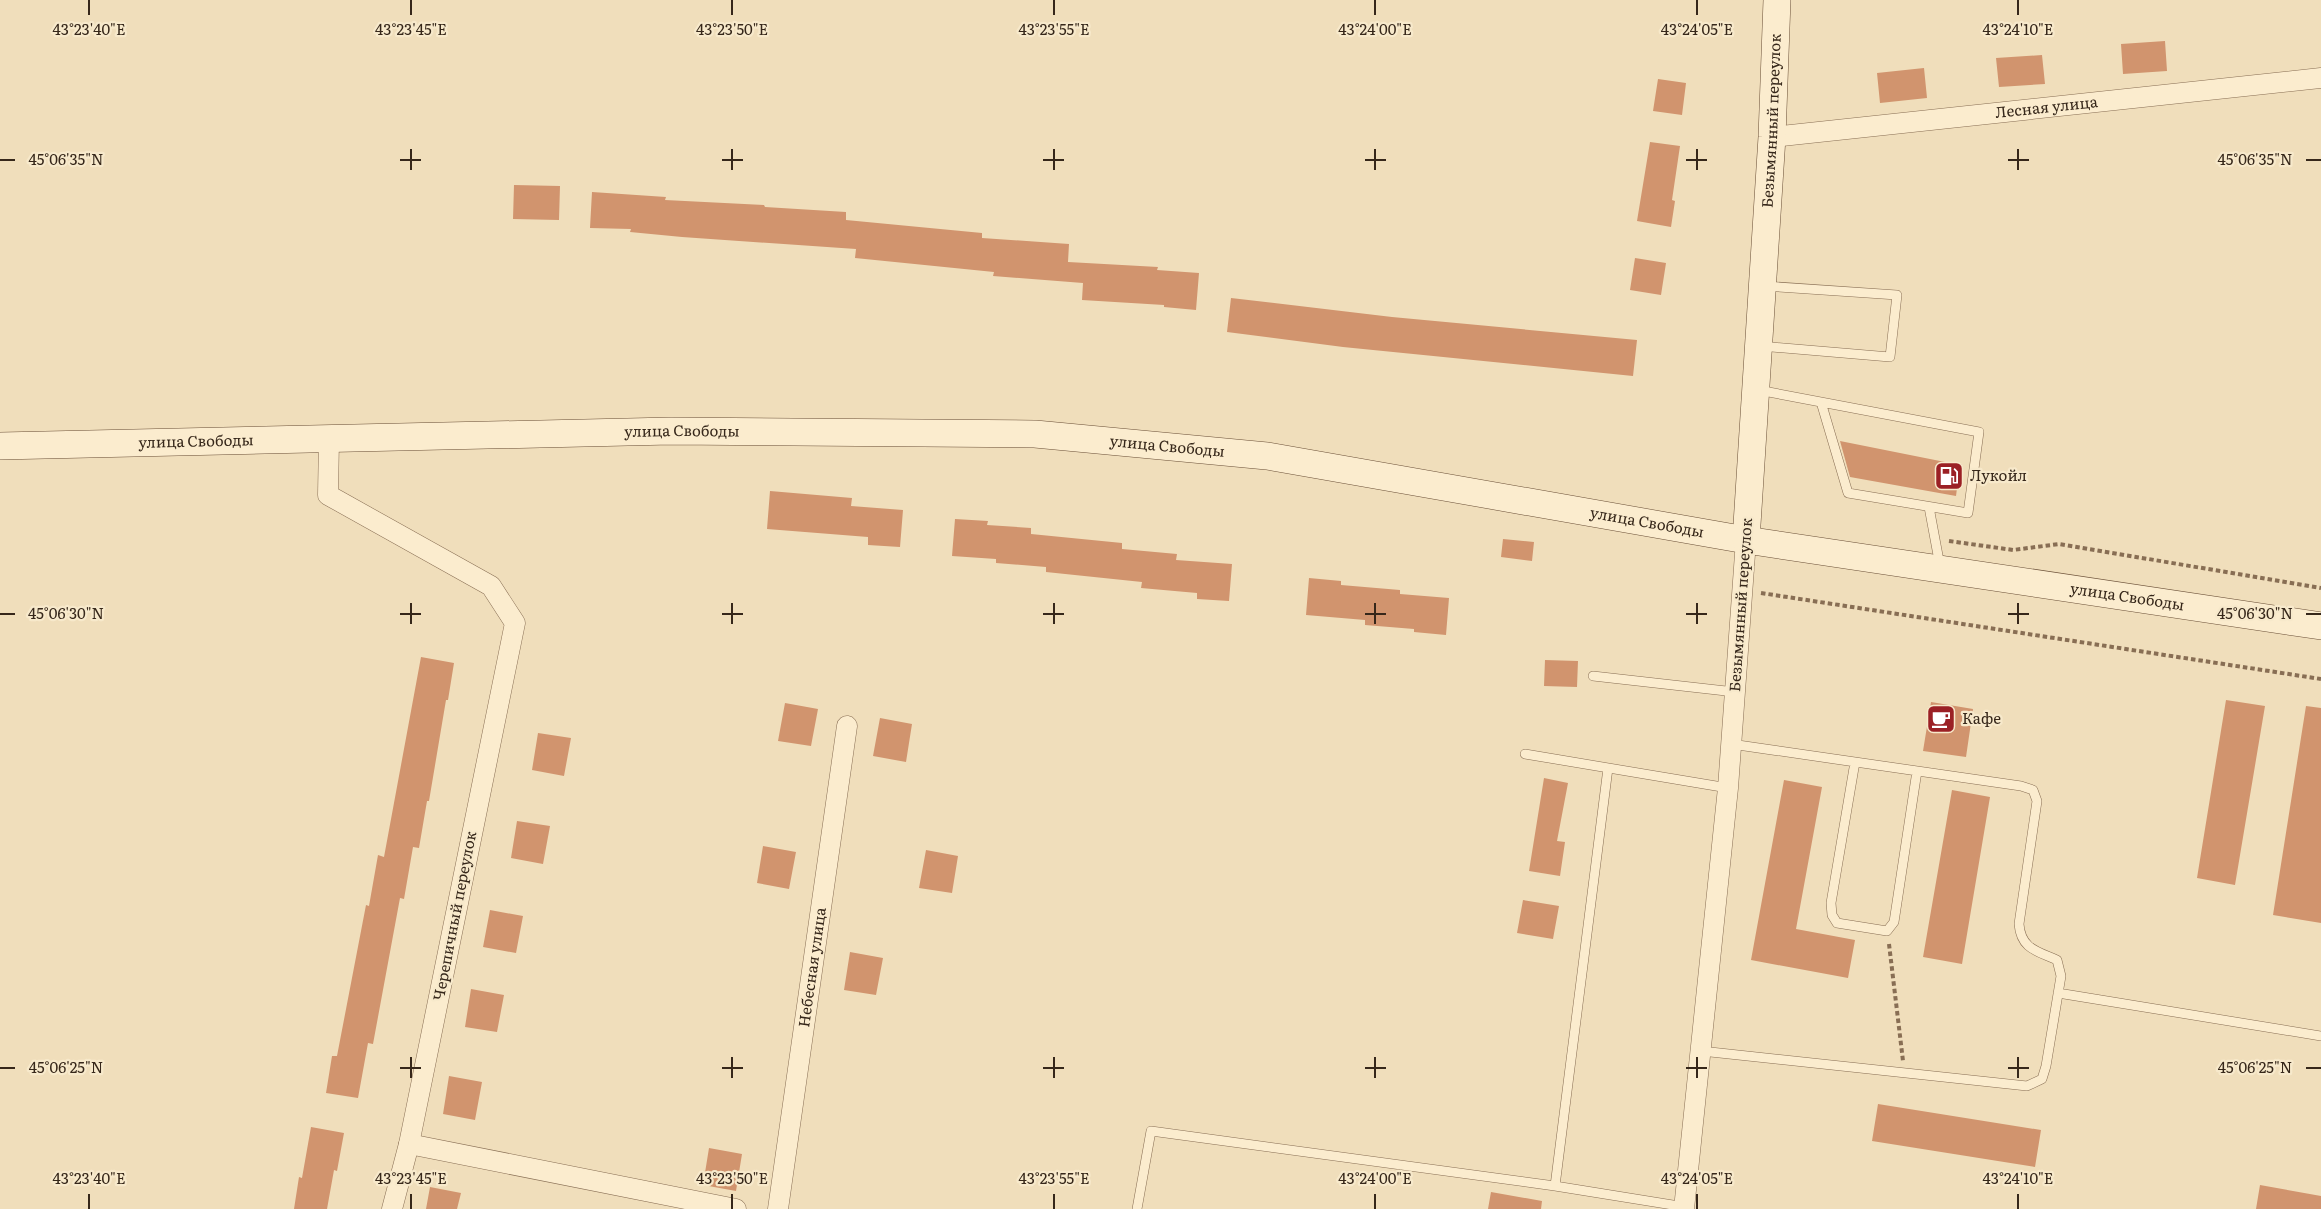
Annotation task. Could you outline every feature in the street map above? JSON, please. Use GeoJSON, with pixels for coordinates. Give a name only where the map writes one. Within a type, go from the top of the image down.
{"type":"FeatureCollection","features":[{"type":"Feature","properties":{"kind":"main road","name":"Безымянный переулок"},"geometry":{"type":"LineString","coordinates":[[1746,540],[1772,137],[1777,0]]}},
{"type":"Feature","properties":{"kind":"main road","name":"улица Свободы"},"geometry":{"type":"LineString","coordinates":[[0,446],[671,431],[1035,434],[1267,456],[1746,540],[2321,626]]}},
{"type":"Feature","properties":{"kind":"street","name":"Лесная улица"},"geometry":{"type":"LineString","coordinates":[[1772,137],[2321,78]]}},
{"type":"Feature","properties":{"kind":"street","name":"Черепичный переулок"},"geometry":{"type":"LineString","coordinates":[[330,439],[328,495],[491,586],[515,623],[409,1144],[392,1209]]}},
{"type":"Feature","properties":{"kind":"street","name":"Безымянный переулок"},"geometry":{"type":"LineString","coordinates":[[1685,1208],[1728,788],[1746,540]]}},
{"type":"Feature","properties":{"kind":"street","name":"Небесная улица"},"geometry":{"type":"LineString","coordinates":[[778,1209],[847,726]]}},
{"type":"Feature","properties":{"kind":"street"},"geometry":{"type":"LineString","coordinates":[[409,1144],[736,1209]]}},
{"type":"Feature","properties":{"kind":"lane"},"geometry":{"type":"LineString","coordinates":[[1758,346],[1890,357],[1897,295],[1762,286]]}},
{"type":"Feature","properties":{"kind":"lane"},"geometry":{"type":"LineString","coordinates":[[1755,390],[1821,402],[1979,432],[1968,513],[1848,493],[1821,402]]}},
{"type":"Feature","properties":{"kind":"lane"},"geometry":{"type":"LineString","coordinates":[[1929,507],[1940,569]]}},
{"type":"Feature","properties":{"kind":"lane"},"geometry":{"type":"LineString","coordinates":[[1593,676],[1735,692]]}},
{"type":"Feature","properties":{"kind":"lane"},"geometry":{"type":"LineString","coordinates":[[1701,1051],[2027,1086],[2042,1079],[2061,976],[2057,960],[2026,946],[2020,937],[2019,924],[2037,801],[2033,790],[2022,786],[1731,744]]}},
{"type":"Feature","properties":{"kind":"lane"},"geometry":{"type":"LineString","coordinates":[[1525,754],[1728,788]]}},
{"type":"Feature","properties":{"kind":"lane"},"geometry":{"type":"LineString","coordinates":[[1855,762],[1831,903],[1832,915],[1837,923],[1887,931],[1894,922],[1917,771]]}},
{"type":"Feature","properties":{"kind":"lane"},"geometry":{"type":"LineString","coordinates":[[1556,1186],[1608,768]]}},
{"type":"Feature","properties":{"kind":"lane"},"geometry":{"type":"LineString","coordinates":[[2058,993],[2321,1036]]}},
{"type":"Feature","properties":{"kind":"lane"},"geometry":{"type":"LineString","coordinates":[[1137,1209],[1151,1131],[1556,1186],[1685,1208]]}},
{"type":"Feature","properties":{"kind":"path"},"geometry":{"type":"LineString","coordinates":[[1935,539],[2013,550],[2059,544],[2321,588]]}},
{"type":"Feature","properties":{"kind":"path"},"geometry":{"type":"LineString","coordinates":[[1742,590],[2321,679]]}},
{"type":"Feature","properties":{"kind":"path"},"geometry":{"type":"LineString","coordinates":[[1887,931],[1904,1072]]}},
{"type":"Feature","properties":{"kind":"building"},"geometry":{"type":"Polygon","coordinates":[[[2165,41],[2167,71],[2123,74],[2121,44],[2165,41]]]}},
{"type":"Feature","properties":{"kind":"building"},"geometry":{"type":"Polygon","coordinates":[[[2042,55],[2045,84],[1999,87],[1996,58],[2042,55]]]}},
{"type":"Feature","properties":{"kind":"building"},"geometry":{"type":"Polygon","coordinates":[[[1924,68],[1927,98],[1880,103],[1877,73],[1924,68]]]}},
{"type":"Feature","properties":{"kind":"building"},"geometry":{"type":"Polygon","coordinates":[[[1658,79],[1686,83],[1682,115],[1653,111],[1658,79]]]}},
{"type":"Feature","properties":{"kind":"building"},"geometry":{"type":"Polygon","coordinates":[[[1650,142],[1680,146],[1672,200],[1675,201],[1671,227],[1637,221],[1650,142]]]}},
{"type":"Feature","properties":{"kind":"building"},"geometry":{"type":"Polygon","coordinates":[[[514,185],[560,186],[559,220],[513,219],[514,185]]]}},
{"type":"Feature","properties":{"kind":"building"},"geometry":{"type":"Polygon","coordinates":[[[592,192],[666,197],[665,200],[846,212],[846,220],[982,233],[982,238],[1069,244],[1068,262],[1158,267],[1157,270],[1199,273],[1196,310],[1164,307],[1164,305],[1082,300],[1083,283],[993,276],[994,272],[855,258],[856,249],[682,237],[630,232],[631,229],[590,228],[592,192]]]}},
{"type":"Feature","properties":{"kind":"building"},"geometry":{"type":"Polygon","coordinates":[[[1635,258],[1666,263],[1661,295],[1630,290],[1635,258]]]}},
{"type":"Feature","properties":{"kind":"building"},"geometry":{"type":"Polygon","coordinates":[[[1231,298],[1392,317],[1637,340],[1633,376],[1343,347],[1227,332],[1231,298]]]}},
{"type":"Feature","properties":{"kind":"building"},"geometry":{"type":"Polygon","coordinates":[[[1840,441],[1960,465],[1956,496],[1850,477],[1840,441]]]}},
{"type":"Feature","properties":{"kind":"building"},"geometry":{"type":"Polygon","coordinates":[[[770,491],[852,498],[851,506],[903,510],[900,547],[868,545],[868,537],[767,529],[770,491]]]}},
{"type":"Feature","properties":{"kind":"building"},"geometry":{"type":"Polygon","coordinates":[[[955,519],[988,521],[987,525],[1031,528],[1031,534],[1122,543],[1122,549],[1177,554],[1176,560],[1232,564],[1229,601],[1197,599],[1197,593],[1141,588],[1142,582],[1046,572],[1046,567],[996,563],[996,559],[952,556],[955,519]]]}},
{"type":"Feature","properties":{"kind":"building"},"geometry":{"type":"Polygon","coordinates":[[[1503,539],[1534,542],[1532,561],[1501,557],[1503,539]]]}},
{"type":"Feature","properties":{"kind":"building"},"geometry":{"type":"Polygon","coordinates":[[[1309,578],[1341,581],[1341,585],[1400,590],[1400,594],[1449,598],[1446,635],[1414,632],[1414,629],[1365,625],[1365,620],[1306,615],[1309,578]]]}},
{"type":"Feature","properties":{"kind":"building"},"geometry":{"type":"Polygon","coordinates":[[[421,657],[454,663],[419,848],[413,847],[404,899],[400,898],[373,1044],[368,1043],[358,1098],[326,1093],[332,1056],[337,1056],[378,855],[384,857],[421,657]]]}},
{"type":"Feature","properties":{"kind":"building"},"geometry":{"type":"Polygon","coordinates":[[[1545,660],[1578,661],[1577,687],[1544,686],[1545,660]]]}},
{"type":"Feature","properties":{"kind":"building"},"geometry":{"type":"Polygon","coordinates":[[[2226,700],[2265,706],[2235,885],[2197,878],[2226,700]]]}},
{"type":"Feature","properties":{"kind":"building"},"geometry":{"type":"Polygon","coordinates":[[[1931,702],[1973,709],[1966,757],[1923,751],[1931,702]]]}},
{"type":"Feature","properties":{"kind":"building"},"geometry":{"type":"Polygon","coordinates":[[[785,703],[818,709],[811,746],[778,741],[785,703]]]}},
{"type":"Feature","properties":{"kind":"building"},"geometry":{"type":"Polygon","coordinates":[[[2306,706],[2321,708],[2321,923],[2273,915],[2306,706]]]}},
{"type":"Feature","properties":{"kind":"building"},"geometry":{"type":"Polygon","coordinates":[[[880,718],[912,724],[906,762],[873,756],[880,718]]]}},
{"type":"Feature","properties":{"kind":"building"},"geometry":{"type":"Polygon","coordinates":[[[538,733],[571,738],[564,776],[532,770],[538,733]]]}},
{"type":"Feature","properties":{"kind":"building"},"geometry":{"type":"Polygon","coordinates":[[[1544,778],[1568,783],[1557,841],[1565,842],[1560,876],[1529,871],[1544,778]]]}},
{"type":"Feature","properties":{"kind":"building"},"geometry":{"type":"Polygon","coordinates":[[[1784,780],[1822,787],[1796,929],[1855,940],[1848,978],[1751,960],[1784,780]]]}},
{"type":"Feature","properties":{"kind":"building"},"geometry":{"type":"Polygon","coordinates":[[[1952,790],[1990,797],[1962,964],[1923,957],[1952,790]]]}},
{"type":"Feature","properties":{"kind":"building"},"geometry":{"type":"Polygon","coordinates":[[[517,821],[550,826],[543,864],[511,858],[517,821]]]}},
{"type":"Feature","properties":{"kind":"building"},"geometry":{"type":"Polygon","coordinates":[[[763,846],[796,852],[789,889],[757,883],[763,846]]]}},
{"type":"Feature","properties":{"kind":"building"},"geometry":{"type":"Polygon","coordinates":[[[926,850],[958,856],[952,893],[919,888],[926,850]]]}},
{"type":"Feature","properties":{"kind":"building"},"geometry":{"type":"Polygon","coordinates":[[[1523,900],[1559,906],[1553,939],[1517,933],[1523,900]]]}},
{"type":"Feature","properties":{"kind":"building"},"geometry":{"type":"Polygon","coordinates":[[[490,910],[523,916],[516,953],[483,947],[490,910]]]}},
{"type":"Feature","properties":{"kind":"building"},"geometry":{"type":"Polygon","coordinates":[[[850,952],[883,958],[876,995],[844,990],[850,952]]]}},
{"type":"Feature","properties":{"kind":"building"},"geometry":{"type":"Polygon","coordinates":[[[471,989],[504,995],[497,1032],[465,1027],[471,989]]]}},
{"type":"Feature","properties":{"kind":"building"},"geometry":{"type":"Polygon","coordinates":[[[449,1076],[482,1082],[475,1120],[443,1114],[449,1076]]]}},
{"type":"Feature","properties":{"kind":"building"},"geometry":{"type":"Polygon","coordinates":[[[1878,1104],[2041,1130],[2035,1167],[1872,1141],[1878,1104]]]}},
{"type":"Feature","properties":{"kind":"building"},"geometry":{"type":"Polygon","coordinates":[[[311,1127],[344,1133],[337,1171],[334,1170],[327,1209],[294,1209],[299,1177],[302,1178],[311,1127]]]}},
{"type":"Feature","properties":{"kind":"building"},"geometry":{"type":"Polygon","coordinates":[[[709,1148],[742,1154],[736,1191],[703,1185],[709,1148]]]}},
{"type":"Feature","properties":{"kind":"building"},"geometry":{"type":"Polygon","coordinates":[[[2260,1185],[2321,1196],[2321,1209],[2256,1209],[2260,1185]]]}},
{"type":"Feature","properties":{"kind":"building"},"geometry":{"type":"Polygon","coordinates":[[[430,1187],[461,1193],[457,1209],[426,1209],[430,1187]]]}},
{"type":"Feature","properties":{"kind":"building"},"geometry":{"type":"Polygon","coordinates":[[[1491,1192],[1542,1201],[1541,1209],[1488,1209],[1491,1192]]]}},
{"type":"Feature","properties":{"kind":"place","name":"Лукойл"},"geometry":{"type":"Point","coordinates":[1949,476]}},
{"type":"Feature","properties":{"kind":"place","name":"Кафе"},"geometry":{"type":"Point","coordinates":[1941,719]}}]}
